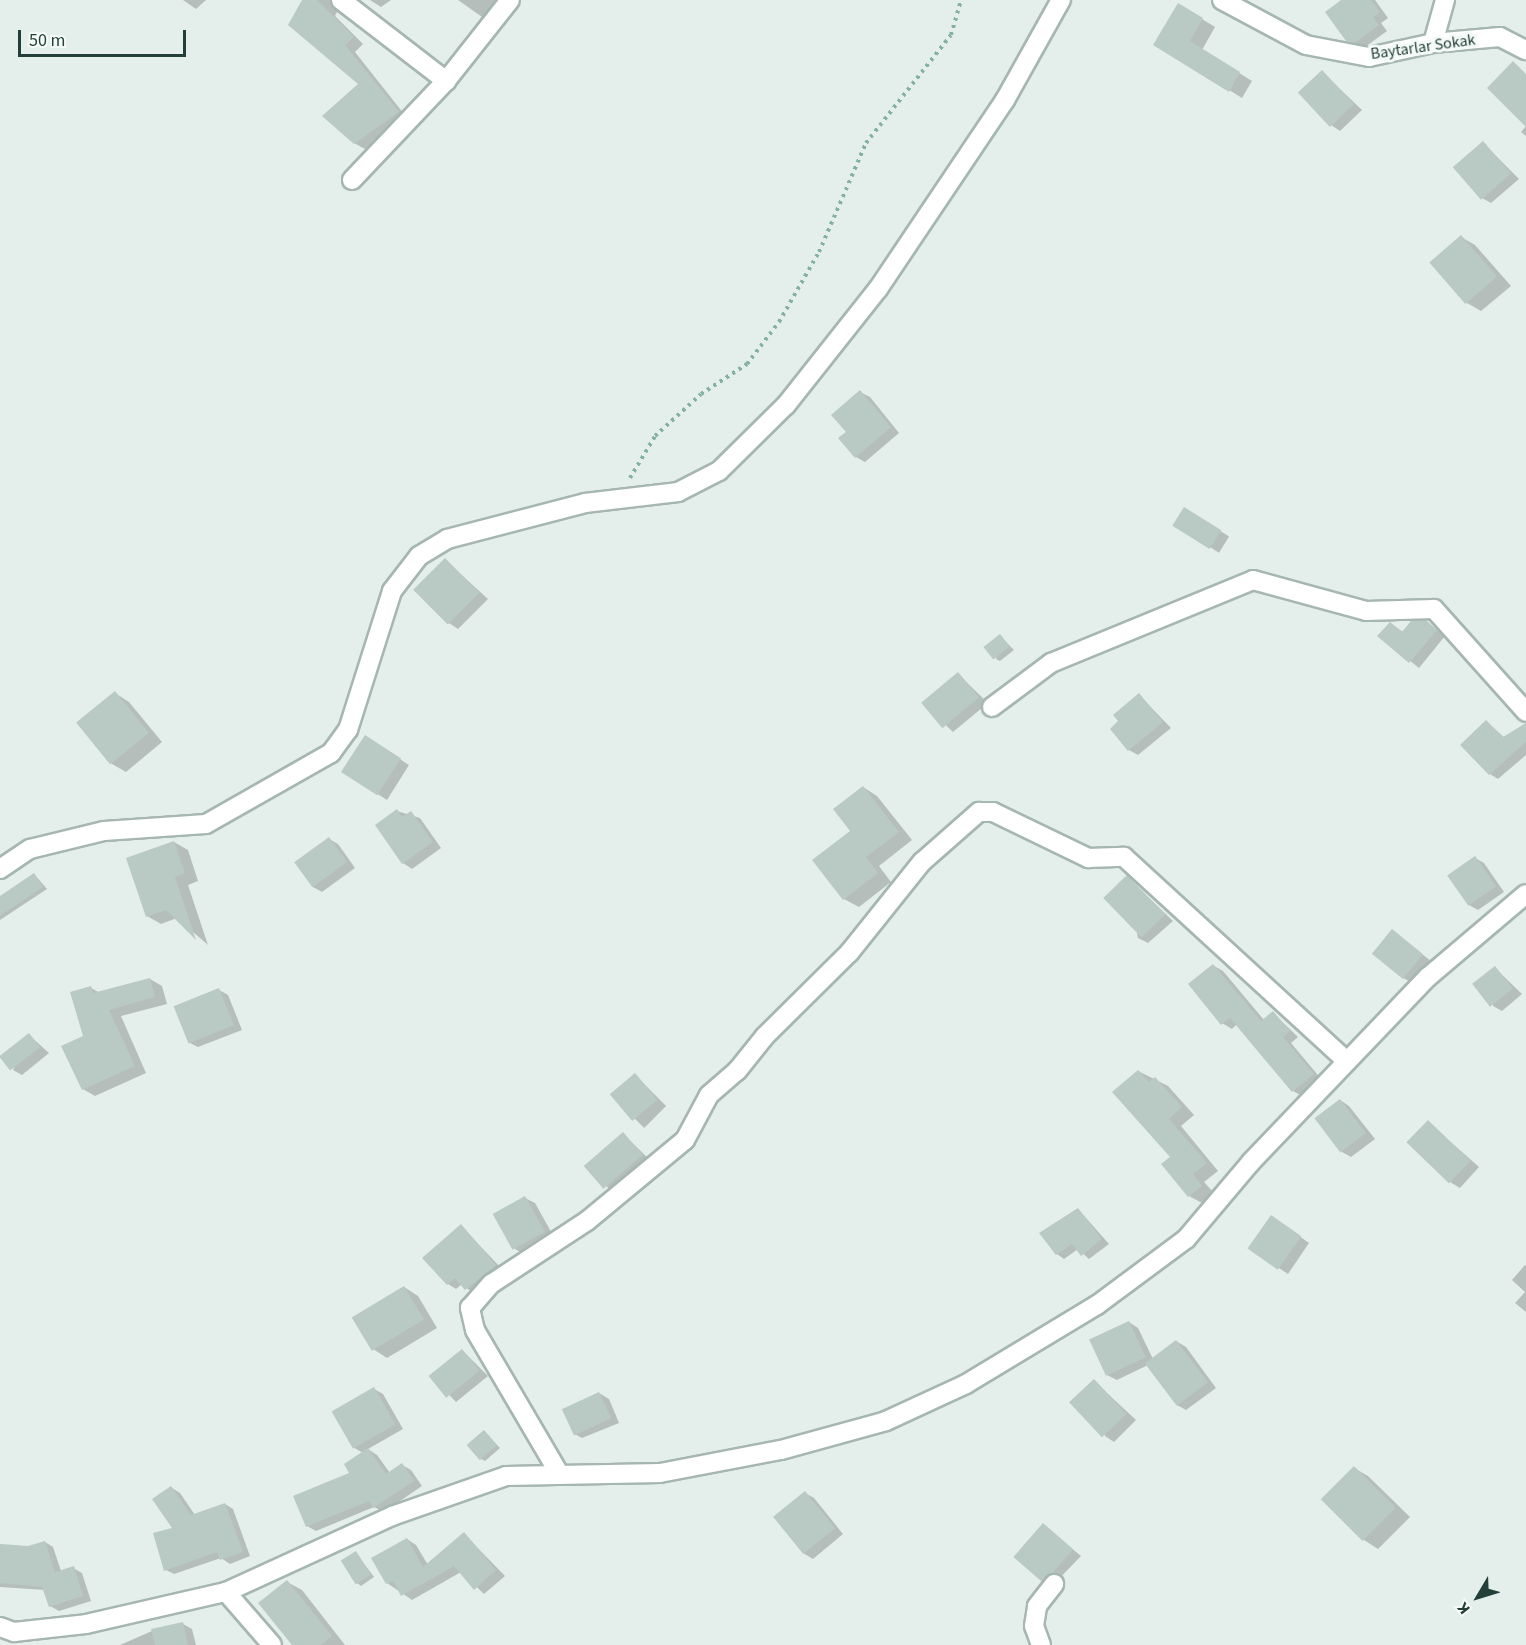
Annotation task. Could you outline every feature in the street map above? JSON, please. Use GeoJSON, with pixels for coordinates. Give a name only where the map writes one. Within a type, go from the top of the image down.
{"type":"FeatureCollection","features":[{"type":"Feature","properties":{"kind":"street"},"geometry":{"type":"LineString","coordinates":[[341,0],[446,81]]}},
{"type":"Feature","properties":{"kind":"street"},"geometry":{"type":"LineString","coordinates":[[351,180],[446,81],[510,0]]}},
{"type":"Feature","properties":{"kind":"street"},"geometry":{"type":"LineString","coordinates":[[0,869],[30,849],[104,831],[206,824],[331,753],[348,730],[392,591],[419,556],[447,539],[585,502],[678,492],[719,471],[786,405],[891,269],[1005,100],[1060,0]]}},
{"type":"Feature","properties":{"kind":"street","name":"Baytarlar Sokak"},"geometry":{"type":"LineString","coordinates":[[1222,0],[1306,45],[1369,57],[1433,43],[1500,37],[1526,50]]}},
{"type":"Feature","properties":{"kind":"street"},"geometry":{"type":"LineString","coordinates":[[1433,43],[1445,0]]}},
{"type":"Feature","properties":{"kind":"street"},"geometry":{"type":"LineString","coordinates":[[992,707],[1051,663],[1253,580],[1366,611],[1434,609],[1526,712]]}},
{"type":"Feature","properties":{"kind":"street"},"geometry":{"type":"LineString","coordinates":[[560,1475],[476,1330],[470,1308],[491,1284],[587,1221],[685,1140],[710,1095],[737,1071],[765,1036],[849,953],[922,862],[979,813],[993,812],[1088,858],[1124,857],[1347,1061]]}},
{"type":"Feature","properties":{"kind":"street"},"geometry":{"type":"LineString","coordinates":[[0,1627],[14,1632],[86,1624],[226,1592],[392,1516],[507,1476],[660,1473],[781,1450],[886,1421],[966,1384],[1097,1305],[1186,1239],[1251,1162],[1428,977],[1526,894]]}},
{"type":"Feature","properties":{"kind":"street"},"geometry":{"type":"LineString","coordinates":[[1041,1645],[1034,1626],[1036,1606],[1054,1584]]}},
{"type":"Feature","properties":{"kind":"street"},"geometry":{"type":"LineString","coordinates":[[226,1592],[272,1645]]}},
{"type":"Feature","properties":{"kind":"path"},"geometry":{"type":"LineString","coordinates":[[624,498],[633,467],[654,435],[701,394],[747,364],[779,322],[819,252],[866,143],[951,35],[961,0]]}},
{"type":"Feature","properties":{"kind":"building"},"geometry":{"type":"Polygon","coordinates":[[[302,0],[317,0],[354,37],[345,45],[399,112],[354,144],[322,116],[358,84],[288,25],[302,0]]]}},
{"type":"Feature","properties":{"kind":"building"},"geometry":{"type":"Polygon","coordinates":[[[1341,0],[1371,0],[1380,12],[1373,17],[1379,25],[1355,43],[1346,41],[1325,12],[1341,0]]]}},
{"type":"Feature","properties":{"kind":"building"},"geometry":{"type":"Polygon","coordinates":[[[1178,3],[1203,18],[1190,41],[1240,72],[1229,92],[1153,45],[1178,3]]]}},
{"type":"Feature","properties":{"kind":"building"},"geometry":{"type":"Polygon","coordinates":[[[1513,61],[1526,74],[1526,127],[1487,88],[1513,61]]]}},
{"type":"Feature","properties":{"kind":"building"},"geometry":{"type":"Polygon","coordinates":[[[1322,70],[1354,104],[1330,127],[1298,93],[1322,70]]]}},
{"type":"Feature","properties":{"kind":"building"},"geometry":{"type":"Polygon","coordinates":[[[1483,141],[1511,173],[1481,200],[1453,167],[1483,141]]]}},
{"type":"Feature","properties":{"kind":"building"},"geometry":{"type":"Polygon","coordinates":[[[1461,235],[1497,277],[1465,304],[1429,263],[1461,235]]]}},
{"type":"Feature","properties":{"kind":"building"},"geometry":{"type":"Polygon","coordinates":[[[860,390],[891,427],[855,458],[838,438],[846,432],[831,415],[860,390]]]}},
{"type":"Feature","properties":{"kind":"building"},"geometry":{"type":"Polygon","coordinates":[[[1184,507],[1221,530],[1210,549],[1172,526],[1184,507]]]}},
{"type":"Feature","properties":{"kind":"building"},"geometry":{"type":"Polygon","coordinates":[[[445,558],[480,593],[448,624],[413,590],[445,558]]]}},
{"type":"Feature","properties":{"kind":"building"},"geometry":{"type":"Polygon","coordinates":[[[1426,620],[1437,630],[1409,663],[1377,636],[1390,622],[1402,632],[1411,621],[1426,620]]]}},
{"type":"Feature","properties":{"kind":"building"},"geometry":{"type":"Polygon","coordinates":[[[1000,634],[1010,647],[993,660],[983,647],[1000,634]]]}},
{"type":"Feature","properties":{"kind":"building"},"geometry":{"type":"Polygon","coordinates":[[[958,672],[979,697],[942,728],[921,703],[958,672]]]}},
{"type":"Feature","properties":{"kind":"building"},"geometry":{"type":"Polygon","coordinates":[[[115,691],[149,733],[110,764],[76,722],[115,691]]]}},
{"type":"Feature","properties":{"kind":"building"},"geometry":{"type":"Polygon","coordinates":[[[1139,693],[1163,722],[1128,751],[1110,729],[1118,721],[1113,715],[1139,693]]]}},
{"type":"Feature","properties":{"kind":"building"},"geometry":{"type":"Polygon","coordinates":[[[1486,720],[1503,737],[1526,723],[1526,742],[1489,775],[1460,745],[1486,720]]]}},
{"type":"Feature","properties":{"kind":"building"},"geometry":{"type":"Polygon","coordinates":[[[365,735],[401,758],[377,795],[341,772],[365,735]]]}},
{"type":"Feature","properties":{"kind":"building"},"geometry":{"type":"Polygon","coordinates":[[[863,786],[899,832],[866,857],[878,873],[843,900],[812,860],[850,831],[833,809],[863,786]]]}},
{"type":"Feature","properties":{"kind":"building"},"geometry":{"type":"Polygon","coordinates":[[[397,809],[402,817],[411,811],[433,842],[402,864],[375,825],[397,809]]]}},
{"type":"Feature","properties":{"kind":"building"},"geometry":{"type":"Polygon","coordinates":[[[329,837],[347,862],[312,887],[294,862],[329,837]]]}},
{"type":"Feature","properties":{"kind":"building"},"geometry":{"type":"Polygon","coordinates":[[[174,841],[185,873],[175,877],[196,940],[166,910],[146,917],[126,858],[174,841]]]}},
{"type":"Feature","properties":{"kind":"building"},"geometry":{"type":"Polygon","coordinates":[[[1475,856],[1496,886],[1468,906],[1447,876],[1475,856]]]}},
{"type":"Feature","properties":{"kind":"building"},"geometry":{"type":"Polygon","coordinates":[[[34,873],[43,887],[0,916],[0,896],[34,873]]]}},
{"type":"Feature","properties":{"kind":"building"},"geometry":{"type":"Polygon","coordinates":[[[1127,875],[1165,915],[1141,937],[1103,898],[1127,875]]]}},
{"type":"Feature","properties":{"kind":"building"},"geometry":{"type":"Polygon","coordinates":[[[1392,929],[1423,954],[1403,979],[1372,954],[1392,929]]]}},
{"type":"Feature","properties":{"kind":"building"},"geometry":{"type":"Polygon","coordinates":[[[1213,964],[1261,1021],[1273,1011],[1290,1031],[1283,1037],[1314,1074],[1292,1092],[1230,1018],[1221,1025],[1188,984],[1213,964]]]}},
{"type":"Feature","properties":{"kind":"building"},"geometry":{"type":"Polygon","coordinates":[[[1495,966],[1513,989],[1490,1007],[1472,984],[1495,966]]]}},
{"type":"Feature","properties":{"kind":"building"},"geometry":{"type":"Polygon","coordinates":[[[150,978],[155,997],[109,1010],[135,1066],[82,1090],[61,1046],[83,1036],[70,992],[91,986],[93,993],[150,978]]]}},
{"type":"Feature","properties":{"kind":"building"},"geometry":{"type":"Polygon","coordinates":[[[219,988],[234,1025],[189,1043],[174,1006],[219,988]]]}},
{"type":"Feature","properties":{"kind":"building"},"geometry":{"type":"Polygon","coordinates":[[[29,1033],[40,1047],[10,1071],[0,1056],[29,1033]]]}},
{"type":"Feature","properties":{"kind":"building"},"geometry":{"type":"Polygon","coordinates":[[[1138,1070],[1149,1082],[1155,1077],[1182,1107],[1169,1119],[1207,1163],[1193,1174],[1202,1186],[1188,1197],[1161,1164],[1170,1157],[1112,1092],[1138,1070]]]}},
{"type":"Feature","properties":{"kind":"building"},"geometry":{"type":"Polygon","coordinates":[[[635,1073],[657,1100],[632,1121],[610,1094],[635,1073]]]}},
{"type":"Feature","properties":{"kind":"building"},"geometry":{"type":"Polygon","coordinates":[[[1340,1099],[1366,1133],[1340,1153],[1314,1118],[1340,1099]]]}},
{"type":"Feature","properties":{"kind":"building"},"geometry":{"type":"Polygon","coordinates":[[[1428,1120],[1470,1161],[1449,1183],[1406,1142],[1428,1120]]]}},
{"type":"Feature","properties":{"kind":"building"},"geometry":{"type":"Polygon","coordinates":[[[623,1132],[643,1155],[603,1189],[584,1166],[623,1132]]]}},
{"type":"Feature","properties":{"kind":"building"},"geometry":{"type":"Polygon","coordinates":[[[525,1196],[545,1232],[513,1250],[493,1214],[525,1196]]]}},
{"type":"Feature","properties":{"kind":"building"},"geometry":{"type":"Polygon","coordinates":[[[1078,1208],[1102,1239],[1081,1256],[1072,1244],[1056,1255],[1039,1233],[1078,1208]]]}},
{"type":"Feature","properties":{"kind":"building"},"geometry":{"type":"Polygon","coordinates":[[[1271,1215],[1301,1236],[1278,1270],[1247,1249],[1271,1215]]]}},
{"type":"Feature","properties":{"kind":"building"},"geometry":{"type":"Polygon","coordinates":[[[461,1224],[496,1265],[465,1290],[455,1278],[447,1285],[422,1258],[461,1224]]]}},
{"type":"Feature","properties":{"kind":"building"},"geometry":{"type":"Polygon","coordinates":[[[404,1286],[424,1319],[372,1351],[352,1317],[404,1286]]]}},
{"type":"Feature","properties":{"kind":"building"},"geometry":{"type":"Polygon","coordinates":[[[1129,1321],[1146,1357],[1106,1376],[1089,1340],[1129,1321]]]}},
{"type":"Feature","properties":{"kind":"building"},"geometry":{"type":"Polygon","coordinates":[[[1176,1340],[1208,1382],[1177,1406],[1145,1363],[1176,1340]]]}},
{"type":"Feature","properties":{"kind":"building"},"geometry":{"type":"Polygon","coordinates":[[[462,1349],[480,1371],[446,1398],[429,1376],[462,1349]]]}},
{"type":"Feature","properties":{"kind":"building"},"geometry":{"type":"Polygon","coordinates":[[[1094,1379],[1127,1414],[1102,1437],[1069,1402],[1094,1379]]]}},
{"type":"Feature","properties":{"kind":"building"},"geometry":{"type":"Polygon","coordinates":[[[374,1387],[396,1424],[353,1449],[332,1412],[374,1387]]]}},
{"type":"Feature","properties":{"kind":"building"},"geometry":{"type":"Polygon","coordinates":[[[599,1392],[611,1418],[574,1436],[562,1409],[599,1392]]]}},
{"type":"Feature","properties":{"kind":"building"},"geometry":{"type":"Polygon","coordinates":[[[484,1430],[497,1445],[480,1460],[467,1445],[484,1430]]]}},
{"type":"Feature","properties":{"kind":"building"},"geometry":{"type":"Polygon","coordinates":[[[368,1448],[386,1474],[402,1463],[414,1481],[373,1508],[369,1501],[306,1527],[293,1496],[349,1473],[344,1464],[368,1448]]]}},
{"type":"Feature","properties":{"kind":"building"},"geometry":{"type":"Polygon","coordinates":[[[1354,1466],[1396,1508],[1362,1541],[1321,1499],[1354,1466]]]}},
{"type":"Feature","properties":{"kind":"building"},"geometry":{"type":"Polygon","coordinates":[[[171,1486],[191,1515],[225,1503],[243,1552],[220,1560],[217,1552],[164,1571],[153,1533],[172,1528],[152,1499],[171,1486]]]}},
{"type":"Feature","properties":{"kind":"building"},"geometry":{"type":"Polygon","coordinates":[[[805,1491],[835,1528],[803,1554],[773,1517],[805,1491]]]}},
{"type":"Feature","properties":{"kind":"building"},"geometry":{"type":"Polygon","coordinates":[[[1043,1523],[1073,1549],[1044,1583],[1013,1557],[1043,1523]]]}},
{"type":"Feature","properties":{"kind":"building"},"geometry":{"type":"Polygon","coordinates":[[[464,1532],[496,1570],[474,1590],[454,1566],[401,1596],[393,1581],[386,1584],[371,1558],[407,1538],[423,1567],[464,1532]]]}},
{"type":"Feature","properties":{"kind":"building"},"geometry":{"type":"Polygon","coordinates":[[[45,1541],[55,1572],[74,1566],[83,1596],[49,1607],[42,1587],[0,1583],[0,1544],[28,1546],[45,1541]]]}},
{"type":"Feature","properties":{"kind":"building"},"geometry":{"type":"Polygon","coordinates":[[[356,1551],[371,1575],[356,1584],[341,1561],[356,1551]]]}},
{"type":"Feature","properties":{"kind":"building"},"geometry":{"type":"Polygon","coordinates":[[[287,1580],[332,1636],[321,1645],[292,1645],[258,1603],[287,1580]]]}},
{"type":"Feature","properties":{"kind":"building"},"geometry":{"type":"Polygon","coordinates":[[[183,1622],[188,1645],[155,1645],[151,1629],[183,1622]]]}}]}
